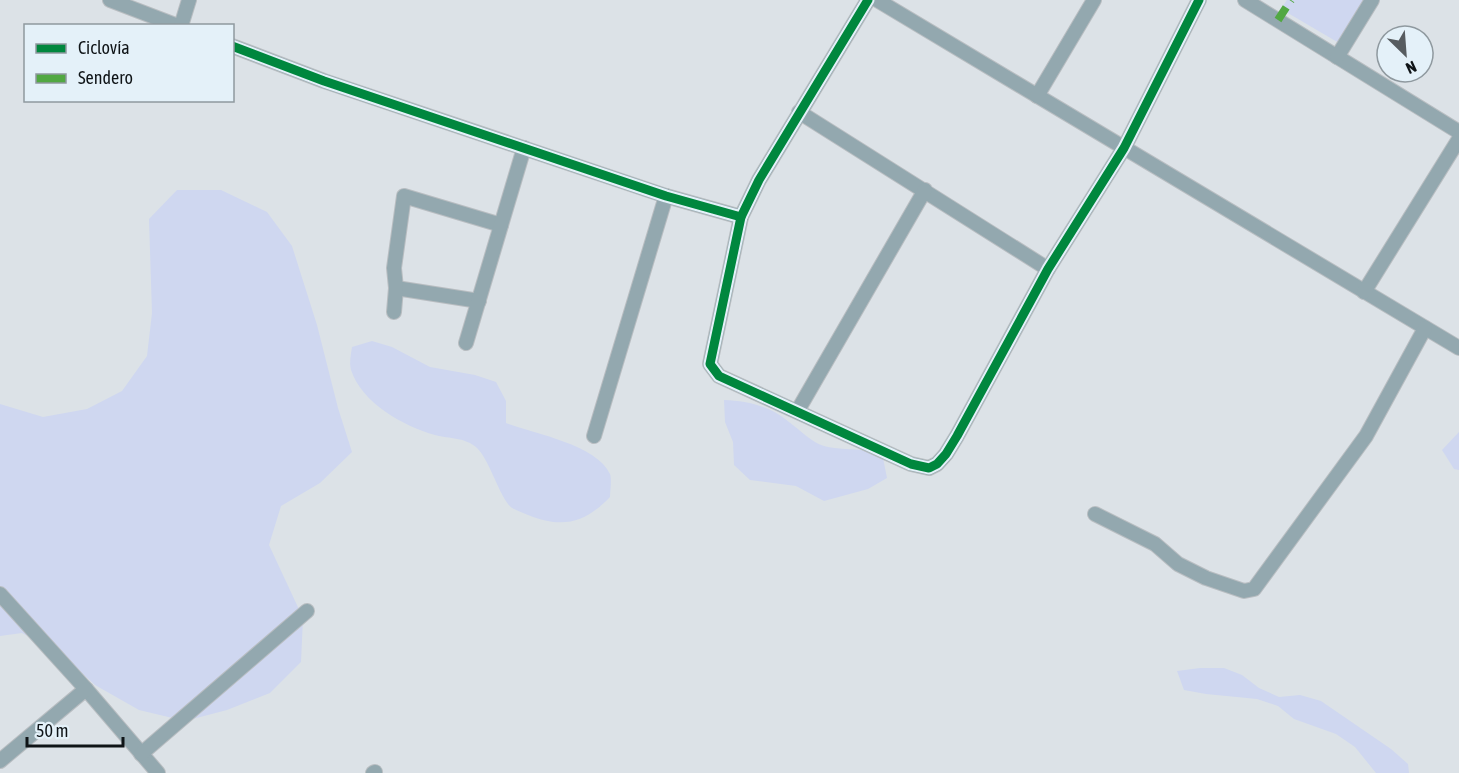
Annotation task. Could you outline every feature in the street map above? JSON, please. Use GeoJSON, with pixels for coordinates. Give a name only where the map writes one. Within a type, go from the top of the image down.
{"type":"FeatureCollection","features":[{"type":"Feature","properties":{"kind":"street"},"geometry":{"type":"LineString","coordinates":[[110,0],[174,24]]}},
{"type":"Feature","properties":{"kind":"street"},"geometry":{"type":"LineString","coordinates":[[180,24],[189,0]]}},
{"type":"Feature","properties":{"kind":"street"},"geometry":{"type":"LineString","coordinates":[[868,0],[759,180],[741,217],[710,364],[719,376],[798,410],[902,460],[929,468],[937,464],[946,454],[957,436],[1048,269],[1124,148],[1199,0]]}},
{"type":"Feature","properties":{"kind":"street"},"geometry":{"type":"LineString","coordinates":[[877,0],[1459,348]]}},
{"type":"Feature","properties":{"kind":"street"},"geometry":{"type":"LineString","coordinates":[[1037,96],[1094,0]]}},
{"type":"Feature","properties":{"kind":"street"},"geometry":{"type":"LineString","coordinates":[[1245,0],[1459,132]]}},
{"type":"Feature","properties":{"kind":"street"},"geometry":{"type":"LineString","coordinates":[[1337,57],[1372,0]]}},
{"type":"Feature","properties":{"kind":"street"},"geometry":{"type":"LineString","coordinates":[[234,47],[324,81],[666,196],[741,217]]}},
{"type":"Feature","properties":{"kind":"street"},"geometry":{"type":"LineString","coordinates":[[799,112],[1048,269]]}},
{"type":"Feature","properties":{"kind":"street"},"geometry":{"type":"LineString","coordinates":[[1364,292],[1459,139]]}},
{"type":"Feature","properties":{"kind":"street"},"geometry":{"type":"LineString","coordinates":[[466,343],[524,148]]}},
{"type":"Feature","properties":{"kind":"street"},"geometry":{"type":"LineString","coordinates":[[798,410],[925,190]]}},
{"type":"Feature","properties":{"kind":"street"},"geometry":{"type":"LineString","coordinates":[[394,312],[396,288],[394,268],[404,196],[501,225]]}},
{"type":"Feature","properties":{"kind":"street"},"geometry":{"type":"LineString","coordinates":[[594,436],[666,196]]}},
{"type":"Feature","properties":{"kind":"street"},"geometry":{"type":"LineString","coordinates":[[396,288],[479,301]]}},
{"type":"Feature","properties":{"kind":"street"},"geometry":{"type":"LineString","coordinates":[[1095,514],[1155,544],[1178,564],[1206,578],[1244,591],[1254,590],[1366,436],[1425,328]]}},
{"type":"Feature","properties":{"kind":"street"},"geometry":{"type":"LineString","coordinates":[[0,594],[158,773]]}},
{"type":"Feature","properties":{"kind":"street"},"geometry":{"type":"LineString","coordinates":[[141,754],[307,611]]}},
{"type":"Feature","properties":{"kind":"street"},"geometry":{"type":"LineString","coordinates":[[0,761],[86,689]]}},
{"type":"Feature","properties":{"kind":"shaded area"},"geometry":{"type":"Polygon","coordinates":[[[1287,0],[1365,0],[1339,43],[1281,9],[1287,0]]]}},
{"type":"Feature","properties":{"kind":"shaded area"},"geometry":{"type":"Polygon","coordinates":[[[177,190],[221,190],[267,212],[292,246],[317,325],[338,408],[352,452],[320,483],[281,506],[269,545],[303,618],[301,662],[270,693],[227,710],[185,721],[139,710],[95,685],[62,655],[22,633],[0,636],[0,404],[43,417],[87,409],[122,391],[147,356],[152,313],[149,219],[177,190]]]}},
{"type":"Feature","properties":{"kind":"shaded area"},"geometry":{"type":"Polygon","coordinates":[[[372,341],[392,347],[430,367],[475,375],[496,382],[506,401],[506,423],[563,441],[592,455],[610,474],[610,497],[592,513],[573,521],[552,522],[512,508],[504,498],[485,459],[472,444],[410,426],[385,412],[364,393],[351,370],[351,353],[352,347],[372,341]]]}},
{"type":"Feature","properties":{"kind":"shaded area"},"geometry":{"type":"Polygon","coordinates":[[[724,400],[750,403],[766,408],[782,417],[810,439],[824,446],[866,451],[883,458],[887,478],[868,489],[824,501],[796,486],[750,480],[734,465],[733,442],[725,422],[724,400]]]}},
{"type":"Feature","properties":{"kind":"shaded area"},"geometry":{"type":"Polygon","coordinates":[[[1459,432],[1459,470],[1454,469],[1442,450],[1459,432]]]}},
{"type":"Feature","properties":{"kind":"shaded area"},"geometry":{"type":"Polygon","coordinates":[[[1224,668],[1242,675],[1259,688],[1279,697],[1300,695],[1321,701],[1391,749],[1408,764],[1409,773],[1376,773],[1355,747],[1336,734],[1294,719],[1278,706],[1257,699],[1184,690],[1177,671],[1224,668]]]}},
{"type":"Feature","properties":{"kind":"marked path"},"geometry":{"type":"LineString","coordinates":[[1278,20],[1291,0]]}},
{"type":"Feature","properties":{"kind":"cycle path"},"geometry":{"type":"LineString","coordinates":[[868,0],[759,180],[741,217],[710,364],[719,376],[911,464],[929,468],[937,464],[946,454],[957,436],[1048,269],[1124,148],[1199,0]]}},
{"type":"Feature","properties":{"kind":"cycle path"},"geometry":{"type":"LineString","coordinates":[[234,47],[324,81],[666,196],[741,217]]}}]}
